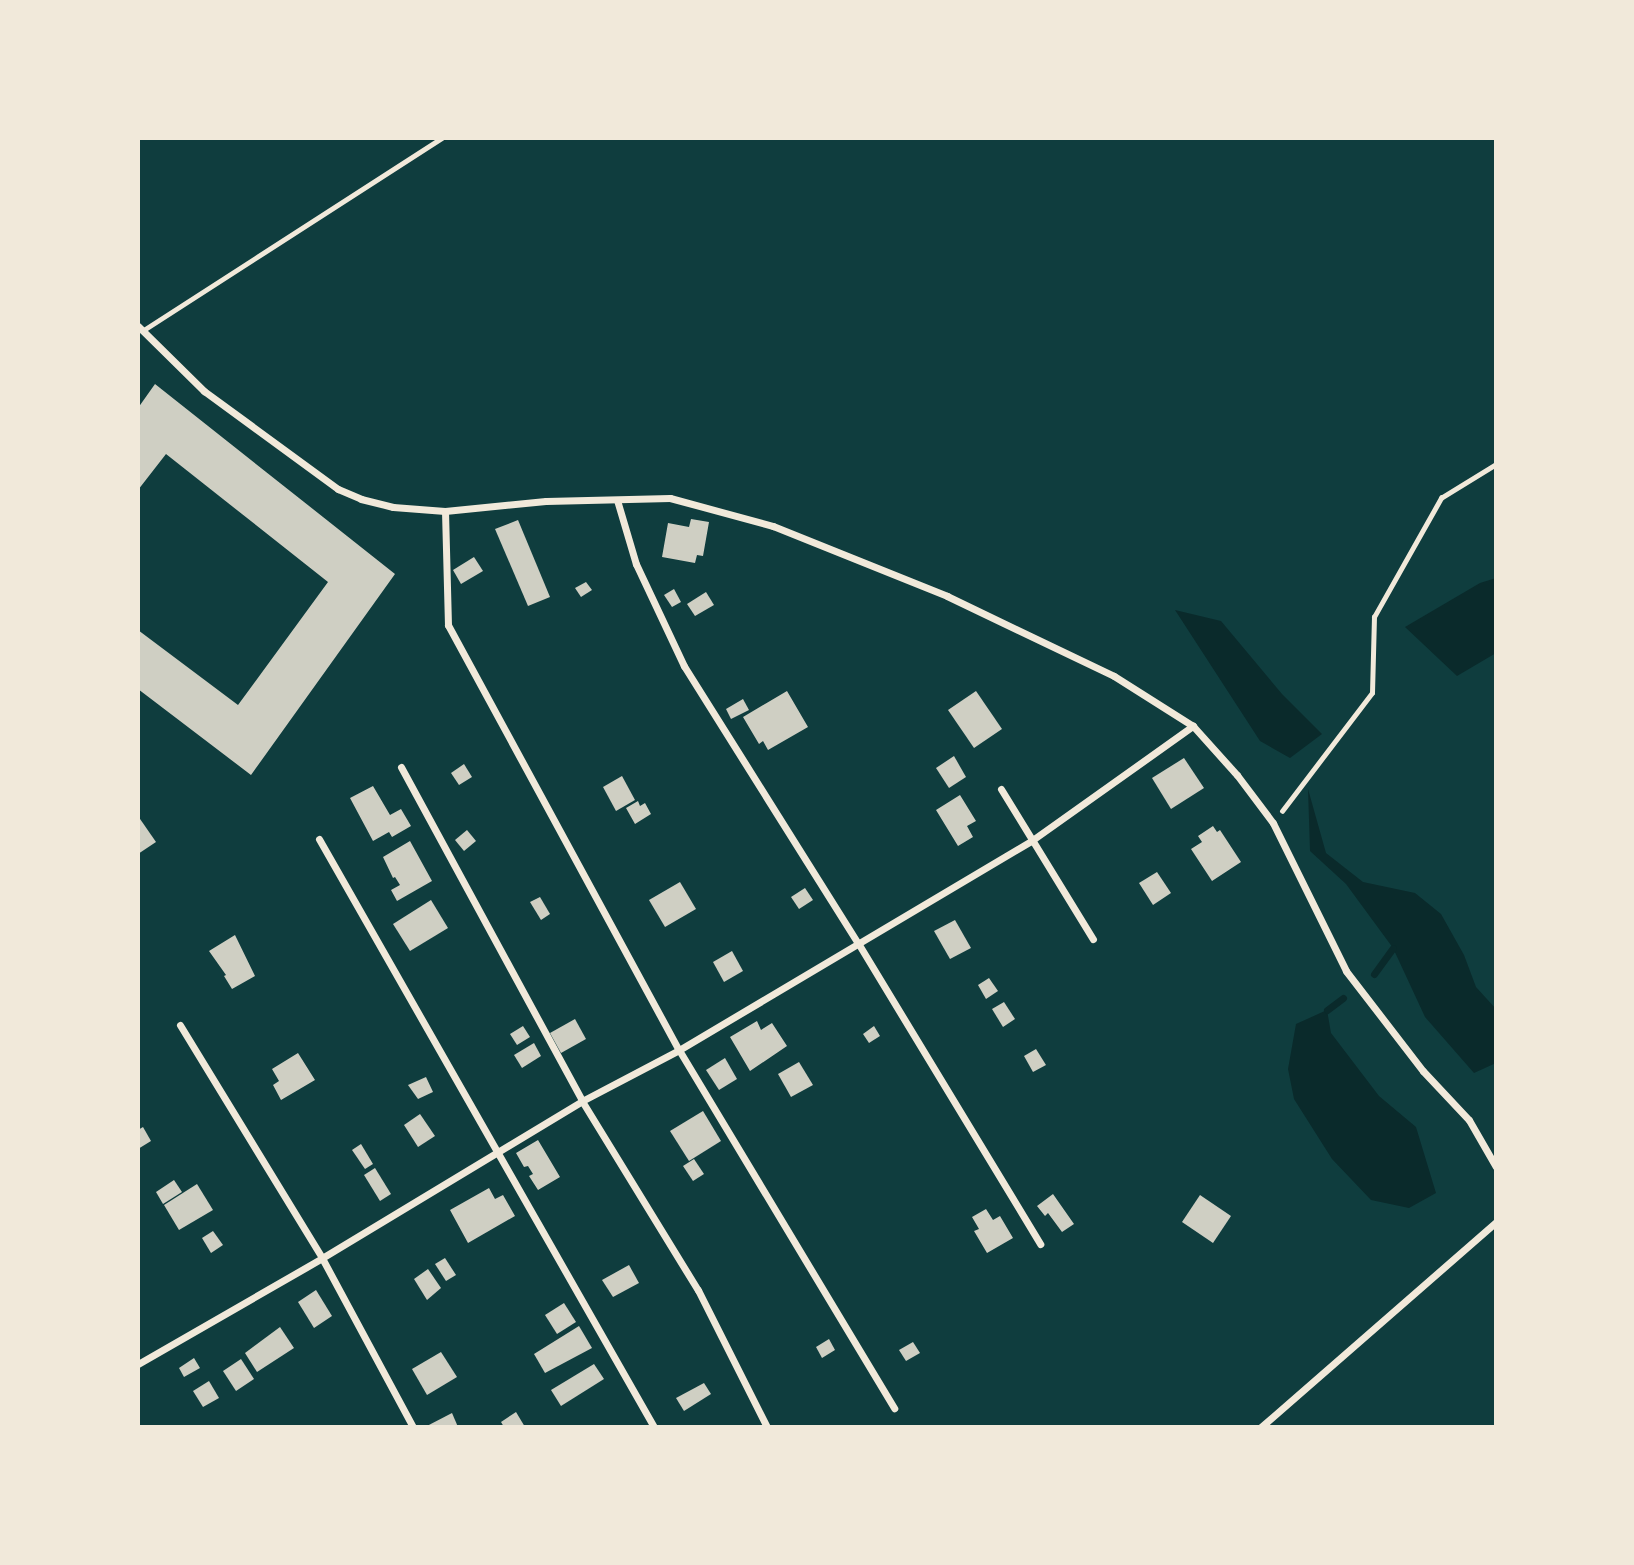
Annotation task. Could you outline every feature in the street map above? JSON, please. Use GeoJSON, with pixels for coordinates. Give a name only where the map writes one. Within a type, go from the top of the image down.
{"type":"FeatureCollection","features":[{"type":"Feature","properties":{"kind":"street"},"geometry":{"type":"LineString","coordinates":[[140,331],[204,391],[338,489],[361,499],[393,507],[445,511],[546,501],[670,498],[773,526],[959,602],[1114,676],[1193,726],[1237,775],[1273,823],[1346,971],[1423,1071],[1469,1119],[1496,1167]]}},
{"type":"Feature","properties":{"kind":"street"},"geometry":{"type":"LineString","coordinates":[[617,500],[636,564],[684,666],[858,943],[1040,1244]]}},
{"type":"Feature","properties":{"kind":"street"},"geometry":{"type":"LineString","coordinates":[[445,511],[448,625],[680,1049],[894,1408]]}},
{"type":"Feature","properties":{"kind":"street"},"geometry":{"type":"LineString","coordinates":[[138,1364],[322,1258],[582,1101],[680,1049],[1031,841],[1193,726]]}},
{"type":"Feature","properties":{"kind":"street"},"geometry":{"type":"LineString","coordinates":[[401,767],[582,1101],[698,1290],[767,1427]]}},
{"type":"Feature","properties":{"kind":"street"},"geometry":{"type":"LineString","coordinates":[[1001,789],[1093,939]]}},
{"type":"Feature","properties":{"kind":"street"},"geometry":{"type":"LineString","coordinates":[[319,839],[496,1154],[654,1427]]}},
{"type":"Feature","properties":{"kind":"street"},"geometry":{"type":"LineString","coordinates":[[180,1025],[322,1258],[413,1427]]}},
{"type":"Feature","properties":{"kind":"street"},"geometry":{"type":"LineString","coordinates":[[1261,1427],[1496,1222]]}},
{"type":"Feature","properties":{"kind":"lane"},"geometry":{"type":"LineString","coordinates":[[140,331],[442,138]]}},
{"type":"Feature","properties":{"kind":"path"},"geometry":{"type":"LineString","coordinates":[[1273,823],[1372,693],[1374,617],[1441,498],[1496,464]]}},
{"type":"Feature","properties":{"kind":"water"},"geometry":{"type":"Polygon","coordinates":[[[1496,578],[1496,653],[1457,676],[1405,627],[1480,583],[1496,578]]]}},
{"type":"Feature","properties":{"kind":"water"},"geometry":{"type":"Polygon","coordinates":[[[1175,610],[1221,621],[1282,694],[1322,734],[1290,758],[1260,741],[1175,610]]]}},
{"type":"Feature","properties":{"kind":"water"},"geometry":{"type":"Polygon","coordinates":[[[1308,789],[1326,853],[1363,882],[1415,893],[1441,914],[1464,955],[1476,987],[1496,1009],[1496,1063],[1474,1073],[1425,1017],[1393,948],[1346,884],[1310,851],[1308,789]]]}},
{"type":"Feature","properties":{"kind":"water"},"geometry":{"type":"Polygon","coordinates":[[[1327,1010],[1331,1033],[1379,1096],[1416,1127],[1436,1193],[1409,1208],[1371,1200],[1332,1159],[1294,1099],[1288,1069],[1296,1024],[1327,1010]]]}},
{"type":"Feature","properties":{"kind":"building"},"geometry":{"type":"Polygon","coordinates":[[[155,384],[395,574],[251,775],[138,689],[138,630],[238,705],[328,582],[166,454],[138,490],[138,408],[155,384]]]}},
{"type":"Feature","properties":{"kind":"building"},"geometry":{"type":"Polygon","coordinates":[[[691,519],[709,522],[703,556],[697,555],[695,563],[662,557],[668,523],[689,527],[691,519]]]}},
{"type":"Feature","properties":{"kind":"building"},"geometry":{"type":"Polygon","coordinates":[[[518,520],[550,597],[528,606],[495,529],[518,520]]]}},
{"type":"Feature","properties":{"kind":"building"},"geometry":{"type":"Polygon","coordinates":[[[474,557],[483,571],[461,584],[453,570],[474,557]]]}},
{"type":"Feature","properties":{"kind":"building"},"geometry":{"type":"Polygon","coordinates":[[[586,582],[592,590],[581,597],[575,588],[586,582]]]}},
{"type":"Feature","properties":{"kind":"building"},"geometry":{"type":"Polygon","coordinates":[[[674,589],[681,602],[672,607],[664,595],[674,589]]]}},
{"type":"Feature","properties":{"kind":"building"},"geometry":{"type":"Polygon","coordinates":[[[706,592],[714,605],[695,616],[687,604],[706,592]]]}},
{"type":"Feature","properties":{"kind":"building"},"geometry":{"type":"Polygon","coordinates":[[[787,691],[808,727],[768,750],[763,741],[759,744],[743,717],[787,691]]]}},
{"type":"Feature","properties":{"kind":"building"},"geometry":{"type":"Polygon","coordinates":[[[976,691],[1002,729],[974,748],[948,710],[976,691]]]}},
{"type":"Feature","properties":{"kind":"building"},"geometry":{"type":"Polygon","coordinates":[[[743,699],[749,710],[731,719],[726,709],[743,699]]]}},
{"type":"Feature","properties":{"kind":"building"},"geometry":{"type":"Polygon","coordinates":[[[954,756],[966,777],[949,788],[936,768],[954,756]]]}},
{"type":"Feature","properties":{"kind":"building"},"geometry":{"type":"Polygon","coordinates":[[[1184,758],[1204,788],[1171,809],[1152,778],[1184,758]]]}},
{"type":"Feature","properties":{"kind":"building"},"geometry":{"type":"Polygon","coordinates":[[[464,764],[472,777],[459,785],[451,773],[464,764]]]}},
{"type":"Feature","properties":{"kind":"building"},"geometry":{"type":"Polygon","coordinates":[[[622,776],[635,800],[616,811],[603,787],[622,776]]]}},
{"type":"Feature","properties":{"kind":"building"},"geometry":{"type":"Polygon","coordinates":[[[373,786],[390,815],[401,809],[411,826],[392,837],[389,832],[373,841],[350,798],[373,786]]]}},
{"type":"Feature","properties":{"kind":"building"},"geometry":{"type":"Polygon","coordinates":[[[960,795],[976,821],[967,826],[973,837],[958,846],[936,810],[960,795]]]}},
{"type":"Feature","properties":{"kind":"building"},"geometry":{"type":"Polygon","coordinates":[[[638,801],[640,806],[645,803],[651,814],[635,824],[626,808],[638,801]]]}},
{"type":"Feature","properties":{"kind":"building"},"geometry":{"type":"Polygon","coordinates":[[[138,816],[156,842],[138,854],[138,816]]]}},
{"type":"Feature","properties":{"kind":"building"},"geometry":{"type":"Polygon","coordinates":[[[1213,826],[1217,832],[1220,830],[1241,862],[1212,881],[1191,849],[1202,842],[1198,836],[1213,826]]]}},
{"type":"Feature","properties":{"kind":"building"},"geometry":{"type":"Polygon","coordinates":[[[467,830],[476,841],[464,851],[455,840],[467,830]]]}},
{"type":"Feature","properties":{"kind":"building"},"geometry":{"type":"Polygon","coordinates":[[[410,841],[432,881],[397,901],[391,890],[400,885],[395,877],[393,878],[383,857],[410,841]]]}},
{"type":"Feature","properties":{"kind":"building"},"geometry":{"type":"Polygon","coordinates":[[[1157,872],[1171,893],[1153,905],[1139,883],[1157,872]]]}},
{"type":"Feature","properties":{"kind":"building"},"geometry":{"type":"Polygon","coordinates":[[[680,882],[696,909],[665,927],[649,900],[680,882]]]}},
{"type":"Feature","properties":{"kind":"building"},"geometry":{"type":"Polygon","coordinates":[[[805,888],[813,900],[799,909],[791,897],[805,888]]]}},
{"type":"Feature","properties":{"kind":"building"},"geometry":{"type":"Polygon","coordinates":[[[540,897],[550,914],[541,920],[530,902],[540,897]]]}},
{"type":"Feature","properties":{"kind":"building"},"geometry":{"type":"Polygon","coordinates":[[[431,900],[448,928],[410,951],[393,924],[431,900]]]}},
{"type":"Feature","properties":{"kind":"building"},"geometry":{"type":"Polygon","coordinates":[[[955,920],[971,948],[950,959],[934,931],[955,920]]]}},
{"type":"Feature","properties":{"kind":"building"},"geometry":{"type":"Polygon","coordinates":[[[235,935],[255,976],[232,989],[224,976],[226,975],[209,951],[235,935]]]}},
{"type":"Feature","properties":{"kind":"building"},"geometry":{"type":"Polygon","coordinates":[[[732,951],[743,971],[724,982],[713,962],[732,951]]]}},
{"type":"Feature","properties":{"kind":"building"},"geometry":{"type":"Polygon","coordinates":[[[989,978],[998,991],[986,999],[978,985],[989,978]]]}},
{"type":"Feature","properties":{"kind":"building"},"geometry":{"type":"Polygon","coordinates":[[[1004,1002],[1015,1019],[1003,1027],[992,1009],[1004,1002]]]}},
{"type":"Feature","properties":{"kind":"building"},"geometry":{"type":"Polygon","coordinates":[[[575,1019],[586,1039],[561,1053],[550,1033],[575,1019]]]}},
{"type":"Feature","properties":{"kind":"building"},"geometry":{"type":"Polygon","coordinates":[[[757,1021],[761,1030],[772,1023],[787,1046],[750,1071],[730,1037],[757,1021]]]}},
{"type":"Feature","properties":{"kind":"building"},"geometry":{"type":"Polygon","coordinates":[[[523,1026],[530,1037],[517,1045],[510,1034],[523,1026]]]}},
{"type":"Feature","properties":{"kind":"building"},"geometry":{"type":"Polygon","coordinates":[[[874,1026],[880,1036],[869,1043],[863,1034],[874,1026]]]}},
{"type":"Feature","properties":{"kind":"building"},"geometry":{"type":"Polygon","coordinates":[[[534,1043],[541,1056],[522,1068],[514,1055],[534,1043]]]}},
{"type":"Feature","properties":{"kind":"building"},"geometry":{"type":"Polygon","coordinates":[[[1036,1049],[1046,1065],[1033,1072],[1024,1056],[1036,1049]]]}},
{"type":"Feature","properties":{"kind":"building"},"geometry":{"type":"Polygon","coordinates":[[[298,1053],[315,1080],[281,1100],[273,1085],[279,1081],[272,1069],[298,1053]]]}},
{"type":"Feature","properties":{"kind":"building"},"geometry":{"type":"Polygon","coordinates":[[[725,1058],[737,1079],[719,1090],[706,1070],[725,1058]]]}},
{"type":"Feature","properties":{"kind":"building"},"geometry":{"type":"Polygon","coordinates":[[[799,1062],[813,1085],[791,1097],[778,1074],[799,1062]]]}},
{"type":"Feature","properties":{"kind":"building"},"geometry":{"type":"Polygon","coordinates":[[[426,1077],[433,1092],[418,1099],[408,1085],[426,1077]]]}},
{"type":"Feature","properties":{"kind":"building"},"geometry":{"type":"Polygon","coordinates":[[[703,1111],[721,1141],[689,1161],[670,1131],[703,1111]]]}},
{"type":"Feature","properties":{"kind":"building"},"geometry":{"type":"Polygon","coordinates":[[[420,1114],[435,1136],[418,1147],[404,1125],[420,1114]]]}},
{"type":"Feature","properties":{"kind":"building"},"geometry":{"type":"Polygon","coordinates":[[[143,1127],[151,1141],[138,1149],[138,1130],[143,1127]]]}},
{"type":"Feature","properties":{"kind":"building"},"geometry":{"type":"Polygon","coordinates":[[[538,1140],[560,1177],[538,1190],[529,1176],[533,1174],[528,1166],[524,1167],[516,1153],[538,1140]]]}},
{"type":"Feature","properties":{"kind":"building"},"geometry":{"type":"Polygon","coordinates":[[[361,1144],[373,1164],[365,1169],[352,1150],[361,1144]]]}},
{"type":"Feature","properties":{"kind":"building"},"geometry":{"type":"Polygon","coordinates":[[[694,1159],[704,1174],[693,1181],[683,1166],[694,1159]]]}},
{"type":"Feature","properties":{"kind":"building"},"geometry":{"type":"Polygon","coordinates":[[[375,1168],[391,1194],[380,1201],[364,1175],[375,1168]]]}},
{"type":"Feature","properties":{"kind":"building"},"geometry":{"type":"Polygon","coordinates":[[[174,1180],[182,1192],[163,1204],[156,1192],[174,1180]]]}},
{"type":"Feature","properties":{"kind":"building"},"geometry":{"type":"Polygon","coordinates":[[[197,1184],[213,1210],[179,1230],[164,1205],[197,1184]]]}},
{"type":"Feature","properties":{"kind":"building"},"geometry":{"type":"Polygon","coordinates":[[[489,1188],[495,1199],[503,1195],[515,1216],[468,1243],[450,1210],[489,1188]]]}},
{"type":"Feature","properties":{"kind":"building"},"geometry":{"type":"Polygon","coordinates":[[[1053,1194],[1074,1224],[1062,1232],[1048,1213],[1045,1216],[1037,1206],[1053,1194]]]}},
{"type":"Feature","properties":{"kind":"building"},"geometry":{"type":"Polygon","coordinates":[[[1200,1195],[1231,1216],[1213,1243],[1182,1222],[1200,1195]]]}},
{"type":"Feature","properties":{"kind":"building"},"geometry":{"type":"Polygon","coordinates":[[[986,1209],[993,1220],[1000,1216],[1013,1238],[987,1253],[974,1231],[979,1229],[972,1217],[986,1209]]]}},
{"type":"Feature","properties":{"kind":"building"},"geometry":{"type":"Polygon","coordinates":[[[213,1231],[223,1245],[211,1253],[202,1238],[213,1231]]]}},
{"type":"Feature","properties":{"kind":"building"},"geometry":{"type":"Polygon","coordinates":[[[445,1258],[456,1275],[446,1281],[435,1264],[445,1258]]]}},
{"type":"Feature","properties":{"kind":"building"},"geometry":{"type":"Polygon","coordinates":[[[629,1265],[639,1283],[613,1297],[602,1280],[629,1265]]]}},
{"type":"Feature","properties":{"kind":"building"},"geometry":{"type":"Polygon","coordinates":[[[428,1269],[441,1288],[427,1300],[414,1279],[428,1269]]]}},
{"type":"Feature","properties":{"kind":"building"},"geometry":{"type":"Polygon","coordinates":[[[316,1290],[332,1316],[314,1328],[298,1302],[316,1290]]]}},
{"type":"Feature","properties":{"kind":"building"},"geometry":{"type":"Polygon","coordinates":[[[564,1303],[576,1322],[557,1334],[545,1315],[564,1303]]]}},
{"type":"Feature","properties":{"kind":"building"},"geometry":{"type":"Polygon","coordinates":[[[579,1326],[592,1348],[545,1373],[534,1354],[579,1326]]]}},
{"type":"Feature","properties":{"kind":"building"},"geometry":{"type":"Polygon","coordinates":[[[280,1327],[294,1348],[257,1372],[245,1353],[280,1327]]]}},
{"type":"Feature","properties":{"kind":"building"},"geometry":{"type":"Polygon","coordinates":[[[829,1339],[835,1350],[822,1358],[816,1347],[829,1339]]]}},
{"type":"Feature","properties":{"kind":"building"},"geometry":{"type":"Polygon","coordinates":[[[913,1342],[920,1353],[906,1361],[899,1350],[913,1342]]]}},
{"type":"Feature","properties":{"kind":"building"},"geometry":{"type":"Polygon","coordinates":[[[441,1352],[457,1377],[427,1395],[412,1369],[441,1352]]]}},
{"type":"Feature","properties":{"kind":"building"},"geometry":{"type":"Polygon","coordinates":[[[194,1358],[200,1368],[184,1377],[179,1368],[194,1358]]]}},
{"type":"Feature","properties":{"kind":"building"},"geometry":{"type":"Polygon","coordinates":[[[241,1359],[254,1379],[236,1391],[223,1371],[241,1359]]]}},
{"type":"Feature","properties":{"kind":"building"},"geometry":{"type":"Polygon","coordinates":[[[594,1364],[604,1379],[561,1406],[551,1390],[594,1364]]]}},
{"type":"Feature","properties":{"kind":"building"},"geometry":{"type":"Polygon","coordinates":[[[209,1381],[219,1398],[203,1407],[193,1391],[209,1381]]]}},
{"type":"Feature","properties":{"kind":"building"},"geometry":{"type":"Polygon","coordinates":[[[704,1383],[711,1394],[684,1411],[676,1398],[704,1383]]]}},
{"type":"Feature","properties":{"kind":"building"},"geometry":{"type":"Polygon","coordinates":[[[516,1412],[525,1427],[504,1427],[501,1422],[516,1412]]]}},
{"type":"Feature","properties":{"kind":"building"},"geometry":{"type":"Polygon","coordinates":[[[452,1413],[458,1427],[425,1427],[452,1413]]]}},
{"type":"Feature","properties":{"kind":"waterway"},"geometry":{"type":"LineString","coordinates":[[1374,974],[1393,948]]}},
{"type":"Feature","properties":{"kind":"waterway"},"geometry":{"type":"LineString","coordinates":[[1327,1010],[1343,998]]}}]}
